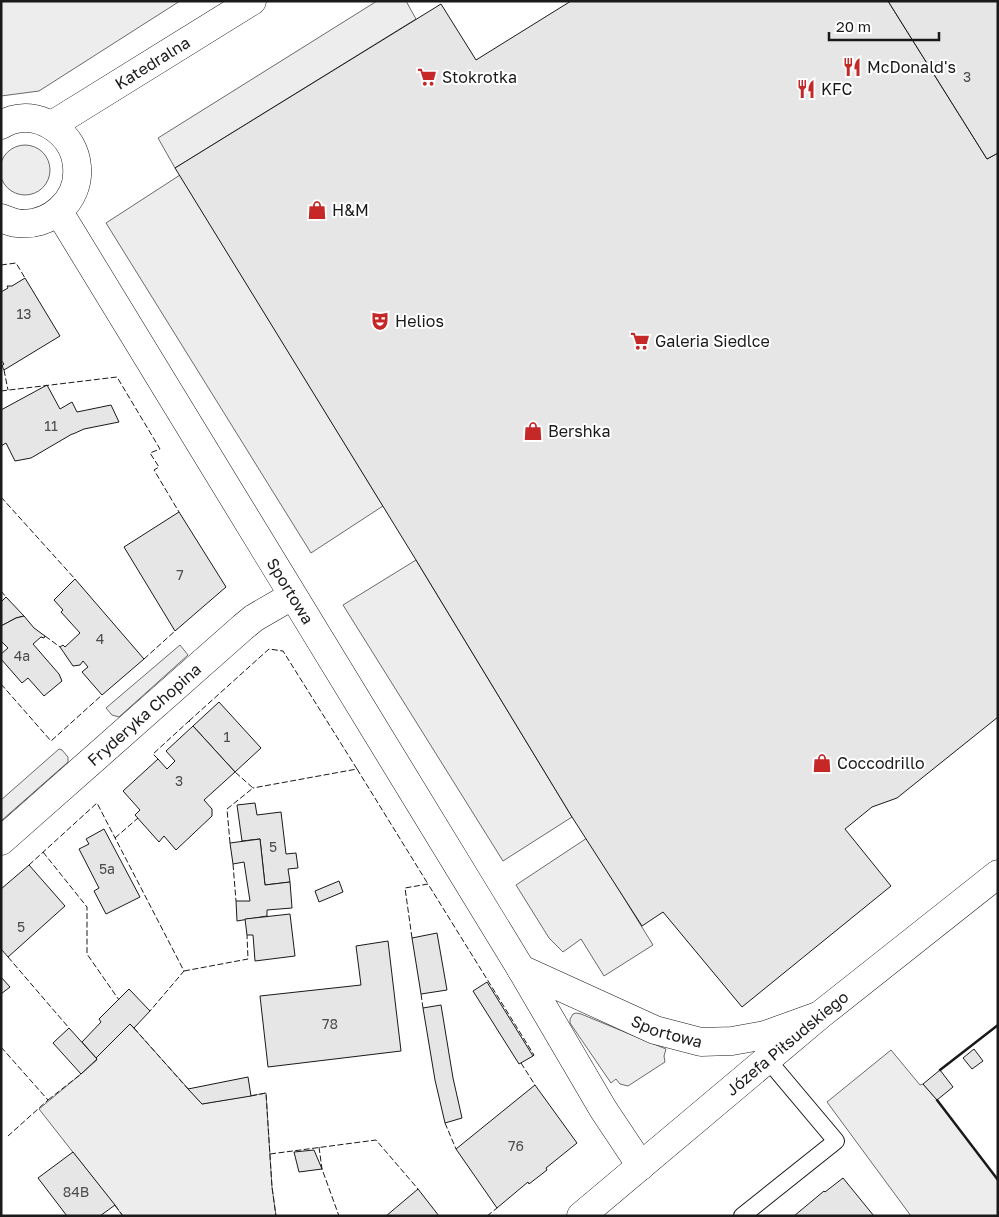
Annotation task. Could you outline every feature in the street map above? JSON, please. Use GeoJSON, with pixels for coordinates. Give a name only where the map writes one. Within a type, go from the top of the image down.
{"type":"FeatureCollection","features":[{"type":"Feature","properties":{"kind":"street","name":"Katedralna"},"geometry":{"type":"LineString","coordinates":[[52,125],[252,1]]}},
{"type":"Feature","properties":{"kind":"street"},"geometry":{"type":"LineString","coordinates":[[1,125],[11,120],[25,118],[39,120],[52,125],[65,136],[74,150],[77,166],[76,184],[69,199],[58,212],[45,220],[30,223],[15,223],[1,218]]}},
{"type":"Feature","properties":{"kind":"street","name":"Sportowa"},"geometry":{"type":"LineString","coordinates":[[58,212],[520,969],[603,1109],[641,1166]]}},
{"type":"Feature","properties":{"kind":"street","name":"Fryderyka Chopina"},"geometry":{"type":"LineString","coordinates":[[1,841],[243,627],[254,618],[292,596]]}},
{"type":"Feature","properties":{"kind":"street","name":"Józefa Piłsudskiego"},"geometry":{"type":"LineString","coordinates":[[581,1216],[820,1015],[998,874]]}},
{"type":"Feature","properties":{"kind":"street","name":"Sportowa"},"geometry":{"type":"LineString","coordinates":[[520,969],[655,1030],[701,1042],[732,1041],[765,1035],[820,1015]]}},
{"type":"Feature","properties":{"kind":"lane"},"geometry":{"type":"LineString","coordinates":[[742,1216],[836,1141],[767,1059]]}},
{"type":"Feature","properties":{"kind":"shaded area"},"geometry":{"type":"Polygon","coordinates":[[[1,1],[180,1],[39,91],[1,96],[1,1]]]}},
{"type":"Feature","properties":{"kind":"shaded area"},"geometry":{"type":"Polygon","coordinates":[[[377,1],[406,1],[416,19],[175,168],[158,138],[377,1]]]}},
{"type":"Feature","properties":{"kind":"shaded area"},"geometry":{"type":"Polygon","coordinates":[[[25,145],[34,147],[45,156],[50,170],[48,179],[39,190],[25,195],[16,193],[5,184],[0,170],[2,161],[11,150],[25,145]]]}},
{"type":"Feature","properties":{"kind":"shaded area"},"geometry":{"type":"Polygon","coordinates":[[[180,175],[383,506],[311,553],[106,223],[180,175]]]}},
{"type":"Feature","properties":{"kind":"shaded area"},"geometry":{"type":"Polygon","coordinates":[[[416,560],[572,817],[503,861],[343,605],[416,560]]]}},
{"type":"Feature","properties":{"kind":"shaded area"},"geometry":{"type":"Polygon","coordinates":[[[180,645],[188,655],[119,717],[112,715],[106,708],[180,645]]]}},
{"type":"Feature","properties":{"kind":"shaded area"},"geometry":{"type":"Polygon","coordinates":[[[59,749],[68,757],[68,762],[1,821],[1,800],[59,749]]]}},
{"type":"Feature","properties":{"kind":"shaded area"},"geometry":{"type":"Polygon","coordinates":[[[587,838],[653,945],[604,976],[581,939],[563,952],[549,938],[516,885],[587,838]]]}},
{"type":"Feature","properties":{"kind":"shaded area"},"geometry":{"type":"Polygon","coordinates":[[[576,1013],[666,1049],[665,1062],[628,1086],[620,1084],[616,1079],[611,1083],[570,1023],[573,1014],[576,1013]]]}},
{"type":"Feature","properties":{"kind":"shaded area"},"geometry":{"type":"Polygon","coordinates":[[[130,1024],[202,1104],[266,1093],[272,1187],[276,1216],[123,1216],[39,1109],[97,1060],[96,1058],[130,1024]]]}},
{"type":"Feature","properties":{"kind":"shaded area"},"geometry":{"type":"Polygon","coordinates":[[[891,1050],[920,1085],[923,1084],[937,1100],[998,1180],[998,1216],[911,1216],[827,1102],[891,1050]]]}},
{"type":"Feature","properties":{"kind":"building","name":"Galeria Siedlce"},"geometry":{"type":"Polygon","coordinates":[[[571,1],[888,1],[987,159],[998,153],[998,717],[897,798],[872,807],[845,829],[891,886],[742,1007],[663,912],[642,926],[572,817],[175,168],[441,4],[476,60],[571,1]]]}},
{"type":"Feature","properties":{"kind":"building"},"geometry":{"type":"Polygon","coordinates":[[[888,1],[998,1],[998,153],[987,159],[888,1]]]}},
{"type":"Feature","properties":{"kind":"building"},"geometry":{"type":"Polygon","coordinates":[[[25,278],[60,336],[4,370],[2,366],[4,364],[1,360],[1,292],[8,288],[7,286],[12,286],[25,278]]]}},
{"type":"Feature","properties":{"kind":"building"},"geometry":{"type":"Polygon","coordinates":[[[47,385],[60,409],[72,402],[77,412],[111,405],[119,422],[84,429],[31,458],[15,461],[6,443],[1,446],[1,410],[47,385]]]}},
{"type":"Feature","properties":{"kind":"building"},"geometry":{"type":"Polygon","coordinates":[[[179,512],[226,587],[175,631],[124,547],[179,512]]]}},
{"type":"Feature","properties":{"kind":"building"},"geometry":{"type":"Polygon","coordinates":[[[75,579],[144,659],[102,695],[82,672],[88,667],[83,661],[80,665],[73,666],[60,647],[63,645],[65,647],[80,633],[61,612],[63,610],[54,600],[75,579]]]}},
{"type":"Feature","properties":{"kind":"building"},"geometry":{"type":"Polygon","coordinates":[[[6,597],[24,616],[1,626],[1,602],[6,597]]]}},
{"type":"Feature","properties":{"kind":"building"},"geometry":{"type":"Polygon","coordinates":[[[24,616],[34,628],[45,636],[33,644],[59,674],[62,681],[44,696],[28,678],[22,683],[1,659],[1,654],[8,648],[1,641],[1,626],[24,616]]]}},
{"type":"Feature","properties":{"kind":"building"},"geometry":{"type":"Polygon","coordinates":[[[219,702],[261,748],[235,772],[193,726],[219,702]]]}},
{"type":"Feature","properties":{"kind":"building"},"geometry":{"type":"Polygon","coordinates":[[[193,726],[235,772],[204,800],[212,809],[212,816],[176,850],[164,836],[159,842],[135,815],[140,810],[123,791],[158,759],[167,769],[175,761],[166,751],[193,726]]]}},
{"type":"Feature","properties":{"kind":"building"},"geometry":{"type":"Polygon","coordinates":[[[255,803],[257,815],[281,812],[286,854],[296,853],[298,868],[288,869],[290,882],[265,885],[260,839],[242,841],[237,805],[255,803]]]}},
{"type":"Feature","properties":{"kind":"building"},"geometry":{"type":"Polygon","coordinates":[[[104,829],[140,897],[106,914],[94,891],[99,888],[79,849],[89,844],[86,839],[104,829]]]}},
{"type":"Feature","properties":{"kind":"building"},"geometry":{"type":"Polygon","coordinates":[[[260,839],[265,885],[290,882],[292,908],[267,910],[267,916],[237,921],[236,901],[250,901],[244,862],[233,864],[230,843],[260,839]]]}},
{"type":"Feature","properties":{"kind":"building"},"geometry":{"type":"Polygon","coordinates":[[[29,865],[65,906],[8,957],[1,949],[1,889],[29,865]]]}},
{"type":"Feature","properties":{"kind":"building"},"geometry":{"type":"Polygon","coordinates":[[[339,881],[343,892],[319,902],[315,891],[339,881]]]}},
{"type":"Feature","properties":{"kind":"building"},"geometry":{"type":"Polygon","coordinates":[[[290,914],[295,956],[255,961],[253,935],[247,935],[245,919],[290,914]]]}},
{"type":"Feature","properties":{"kind":"building"},"geometry":{"type":"Polygon","coordinates":[[[437,933],[447,990],[421,994],[412,938],[437,933]]]}},
{"type":"Feature","properties":{"kind":"building"},"geometry":{"type":"Polygon","coordinates":[[[388,941],[401,1051],[268,1067],[260,996],[361,985],[356,946],[388,941]]]}},
{"type":"Feature","properties":{"kind":"building"},"geometry":{"type":"Polygon","coordinates":[[[1,977],[10,987],[1,994],[1,977]]]}},
{"type":"Feature","properties":{"kind":"building"},"geometry":{"type":"Polygon","coordinates":[[[487,982],[533,1056],[519,1064],[473,991],[487,982]]]}},
{"type":"Feature","properties":{"kind":"building"},"geometry":{"type":"Polygon","coordinates":[[[129,989],[150,1011],[134,1028],[130,1024],[96,1058],[82,1042],[101,1022],[99,1019],[129,989]]]}},
{"type":"Feature","properties":{"kind":"building"},"geometry":{"type":"Polygon","coordinates":[[[441,1005],[453,1078],[462,1118],[445,1123],[435,1080],[423,1008],[441,1005]]]}},
{"type":"Feature","properties":{"kind":"building"},"geometry":{"type":"Polygon","coordinates":[[[69,1028],[97,1059],[81,1074],[53,1043],[69,1028]]]}},
{"type":"Feature","properties":{"kind":"building"},"geometry":{"type":"Polygon","coordinates":[[[974,1049],[983,1061],[972,1069],[963,1058],[974,1049]]]}},
{"type":"Feature","properties":{"kind":"building"},"geometry":{"type":"Polygon","coordinates":[[[940,1070],[953,1087],[937,1100],[923,1084],[940,1070]]]}},
{"type":"Feature","properties":{"kind":"building"},"geometry":{"type":"Polygon","coordinates":[[[248,1077],[251,1096],[202,1104],[188,1089],[248,1077]]]}},
{"type":"Feature","properties":{"kind":"building"},"geometry":{"type":"Polygon","coordinates":[[[535,1085],[577,1143],[546,1168],[547,1170],[529,1184],[528,1182],[497,1208],[456,1149],[535,1085]]]}},
{"type":"Feature","properties":{"kind":"building"},"geometry":{"type":"Polygon","coordinates":[[[314,1150],[322,1169],[299,1172],[294,1152],[314,1150]]]}},
{"type":"Feature","properties":{"kind":"building"},"geometry":{"type":"Polygon","coordinates":[[[73,1152],[115,1205],[100,1216],[67,1216],[38,1178],[73,1152]]]}},
{"type":"Feature","properties":{"kind":"building"},"geometry":{"type":"Polygon","coordinates":[[[843,1178],[874,1216],[794,1216],[824,1191],[843,1178]]]}},
{"type":"Feature","properties":{"kind":"building"},"geometry":{"type":"Polygon","coordinates":[[[418,1189],[439,1216],[386,1216],[418,1189]]]}},
{"type":"Feature","properties":{"kind":"fence"},"geometry":{"type":"LineString","coordinates":[[1,265],[16,263],[25,278]]}},
{"type":"Feature","properties":{"kind":"fence"},"geometry":{"type":"LineString","coordinates":[[4,370],[8,390]]}},
{"type":"Feature","properties":{"kind":"fence"},"geometry":{"type":"LineString","coordinates":[[1,391],[117,377],[160,449],[150,453],[159,467],[154,470],[179,512]]}},
{"type":"Feature","properties":{"kind":"fence"},"geometry":{"type":"LineString","coordinates":[[1,497],[75,579]]}},
{"type":"Feature","properties":{"kind":"fence"},"geometry":{"type":"LineString","coordinates":[[1,591],[6,597]]}},
{"type":"Feature","properties":{"kind":"fence"},"geometry":{"type":"LineString","coordinates":[[144,659],[175,631]]}},
{"type":"Feature","properties":{"kind":"fence"},"geometry":{"type":"LineString","coordinates":[[45,636],[60,647]]}},
{"type":"Feature","properties":{"kind":"fence"},"geometry":{"type":"LineString","coordinates":[[189,721],[269,649],[283,651],[357,769],[253,788]]}},
{"type":"Feature","properties":{"kind":"fence"},"geometry":{"type":"LineString","coordinates":[[1,684],[51,741],[102,695]]}},
{"type":"Feature","properties":{"kind":"fence"},"geometry":{"type":"LineString","coordinates":[[158,759],[153,754],[189,721],[191,723]]}},
{"type":"Feature","properties":{"kind":"fence"},"geometry":{"type":"LineString","coordinates":[[357,769],[428,884]]}},
{"type":"Feature","properties":{"kind":"fence"},"geometry":{"type":"LineString","coordinates":[[230,843],[227,809],[253,788],[235,772]]}},
{"type":"Feature","properties":{"kind":"fence"},"geometry":{"type":"LineString","coordinates":[[29,865],[97,803],[184,971],[150,1011]]}},
{"type":"Feature","properties":{"kind":"fence"},"geometry":{"type":"LineString","coordinates":[[115,838],[138,818]]}},
{"type":"Feature","properties":{"kind":"fence"},"geometry":{"type":"LineString","coordinates":[[43,852],[87,907],[87,954],[119,1000]]}},
{"type":"Feature","properties":{"kind":"fence"},"geometry":{"type":"LineString","coordinates":[[233,864],[236,901]]}},
{"type":"Feature","properties":{"kind":"fence"},"geometry":{"type":"LineString","coordinates":[[412,938],[405,888],[428,884],[533,1056]]}},
{"type":"Feature","properties":{"kind":"fence"},"geometry":{"type":"LineString","coordinates":[[184,971],[248,959],[247,935]]}},
{"type":"Feature","properties":{"kind":"fence"},"geometry":{"type":"LineString","coordinates":[[8,957],[69,1028]]}},
{"type":"Feature","properties":{"kind":"fence"},"geometry":{"type":"LineString","coordinates":[[421,994],[423,1008]]}},
{"type":"Feature","properties":{"kind":"fence"},"geometry":{"type":"LineString","coordinates":[[134,1028],[188,1089]]}},
{"type":"Feature","properties":{"kind":"fence"},"geometry":{"type":"LineString","coordinates":[[1,1047],[48,1100],[8,1136]]}},
{"type":"Feature","properties":{"kind":"fence"},"geometry":{"type":"LineString","coordinates":[[521,1063],[535,1085]]}},
{"type":"Feature","properties":{"kind":"fence"},"geometry":{"type":"LineString","coordinates":[[48,1100],[81,1074]]}},
{"type":"Feature","properties":{"kind":"fence"},"geometry":{"type":"LineString","coordinates":[[251,1096],[266,1093],[272,1187],[276,1216]]}},
{"type":"Feature","properties":{"kind":"fence"},"geometry":{"type":"LineString","coordinates":[[445,1123],[456,1149]]}},
{"type":"Feature","properties":{"kind":"fence"},"geometry":{"type":"LineString","coordinates":[[270,1154],[376,1140],[418,1189]]}},
{"type":"Feature","properties":{"kind":"fence"},"geometry":{"type":"LineString","coordinates":[[319,1147],[322,1169],[339,1216]]}},
{"type":"Feature","properties":{"kind":"fence"},"geometry":{"type":"LineString","coordinates":[[115,1205],[123,1216]]}},
{"type":"Feature","properties":{"kind":"fence"},"geometry":{"type":"LineString","coordinates":[[487,1216],[497,1208]]}},
{"type":"Feature","properties":{"kind":"wall"},"geometry":{"type":"LineString","coordinates":[[940,1070],[998,1025]]}},
{"type":"Feature","properties":{"kind":"wall"},"geometry":{"type":"LineString","coordinates":[[937,1100],[998,1180]]}},
{"type":"Feature","properties":{"kind":"place","name":"McDonald's"},"geometry":{"type":"Point","coordinates":[852,67]}},
{"type":"Feature","properties":{"kind":"place","name":"Stokrotka"},"geometry":{"type":"Point","coordinates":[427,77]}},
{"type":"Feature","properties":{"kind":"place","name":"KFC"},"geometry":{"type":"Point","coordinates":[806,89]}},
{"type":"Feature","properties":{"kind":"place","name":"H&M"},"geometry":{"type":"Point","coordinates":[317,210]}},
{"type":"Feature","properties":{"kind":"place","name":"Helios"},"geometry":{"type":"Point","coordinates":[380,321]}},
{"type":"Feature","properties":{"kind":"place","name":"Galeria Siedlce"},"geometry":{"type":"Point","coordinates":[640,341]}},
{"type":"Feature","properties":{"kind":"place","name":"Bershka"},"geometry":{"type":"Point","coordinates":[533,431]}},
{"type":"Feature","properties":{"kind":"place","name":"Coccodrillo"},"geometry":{"type":"Point","coordinates":[822,763]}}]}
